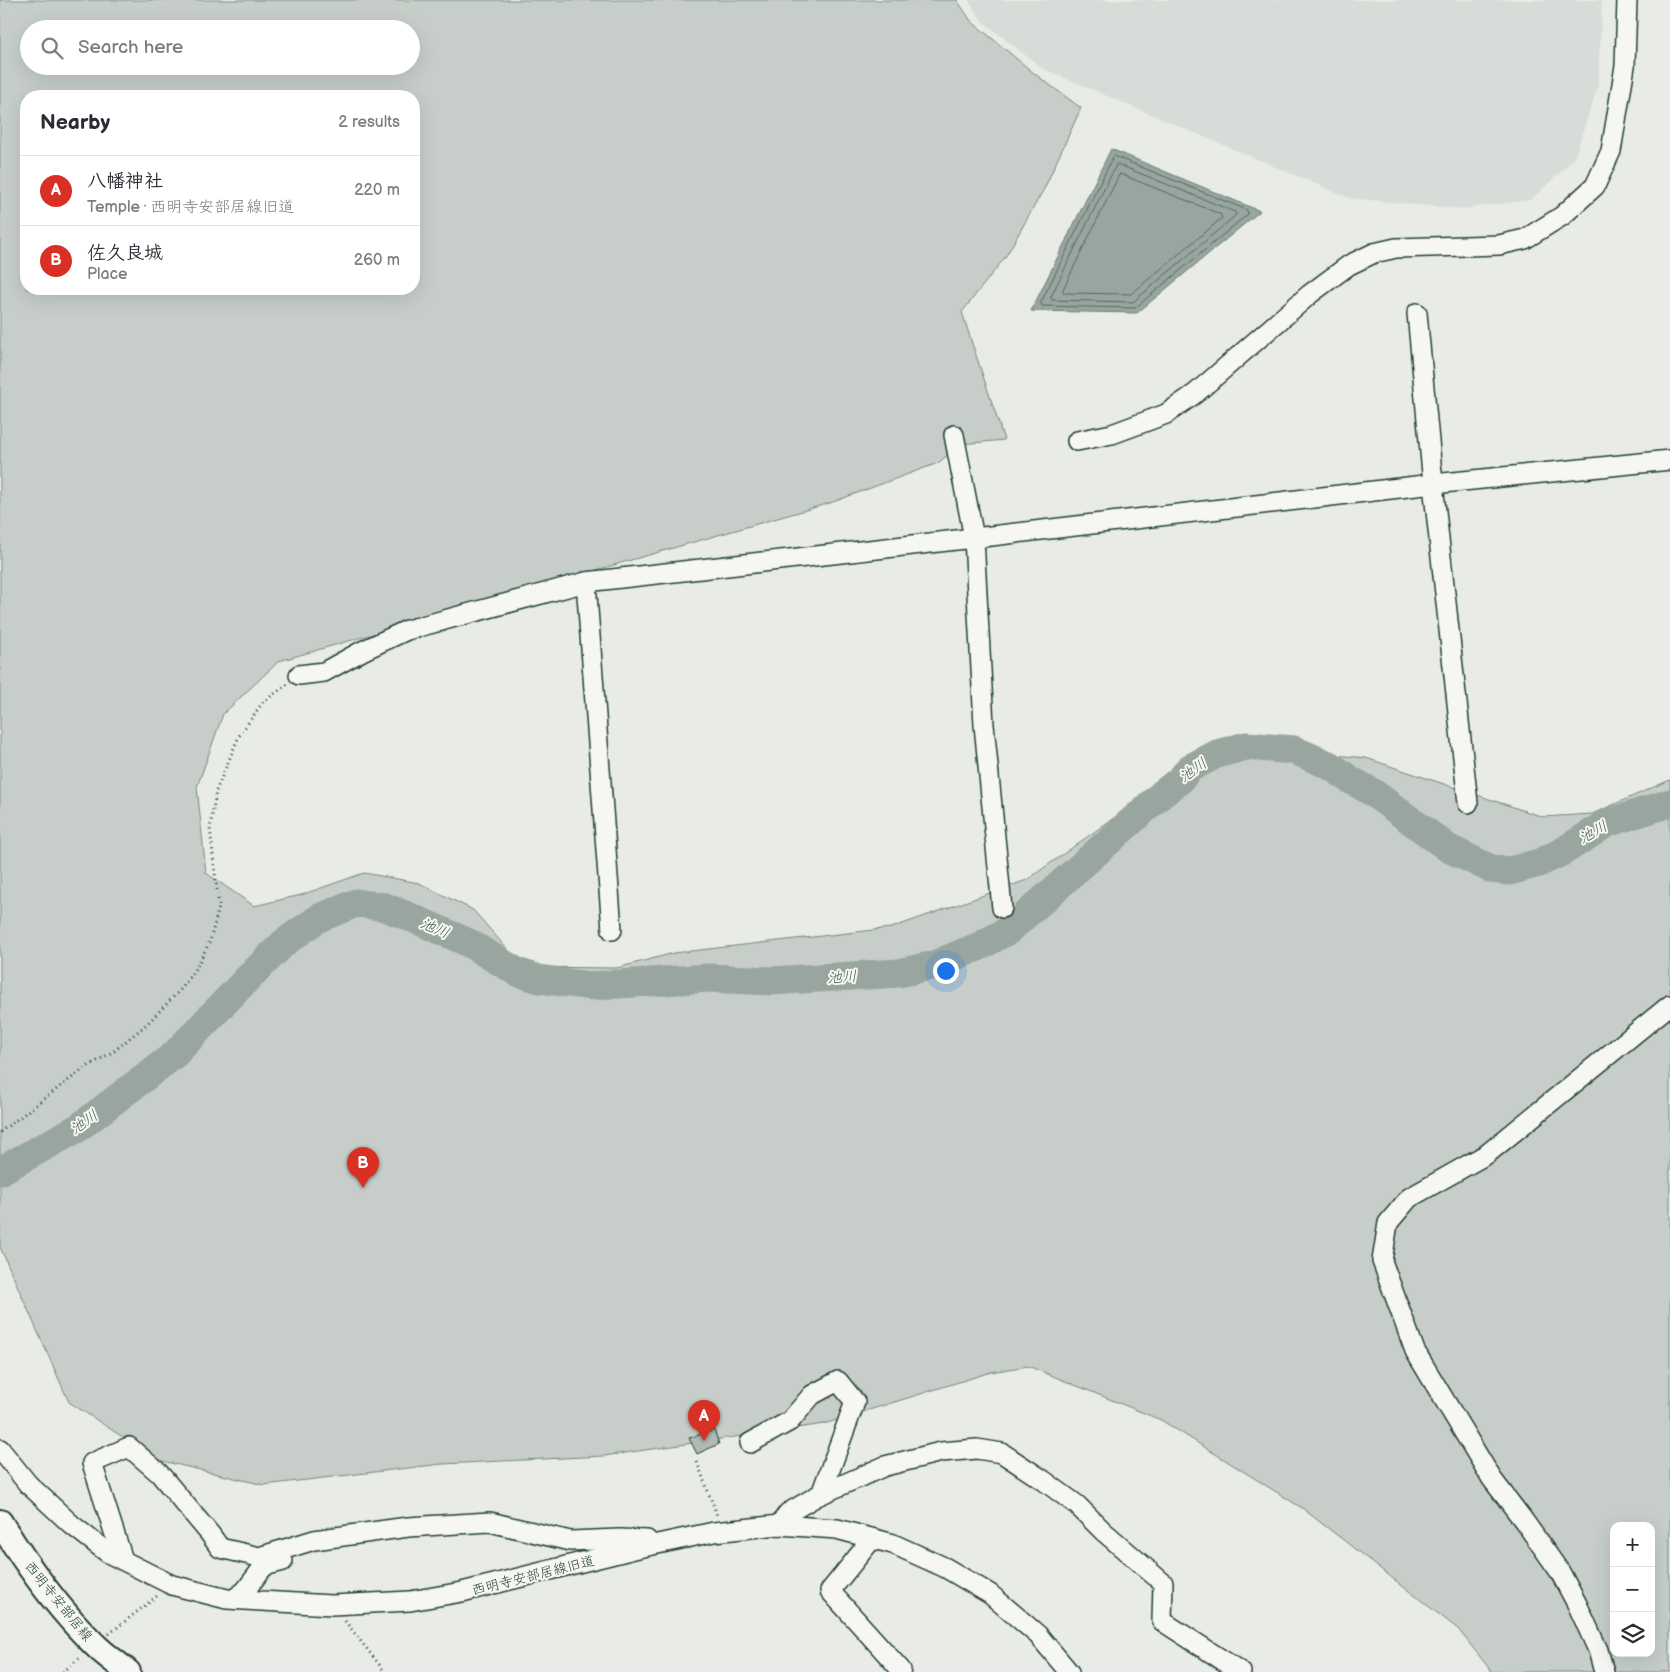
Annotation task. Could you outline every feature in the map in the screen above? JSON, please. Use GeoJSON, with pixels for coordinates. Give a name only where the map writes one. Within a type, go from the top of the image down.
{"type":"FeatureCollection","features":[{"type":"Feature","properties":{"kind":"main road","name":"西明寺安部居線"},"geometry":{"type":"LineString","coordinates":[[0,1522],[51,1596],[95,1646],[128,1672]]}},
{"type":"Feature","properties":{"kind":"street"},"geometry":{"type":"LineString","coordinates":[[1077,440],[1112,434],[1166,414],[1196,393],[1310,294],[1349,264],[1374,253],[1396,248],[1499,245],[1525,239],[1562,216],[1595,186],[1611,151],[1624,66],[1627,0]]}},
{"type":"Feature","properties":{"kind":"street"},"geometry":{"type":"LineString","coordinates":[[1417,313],[1433,484],[1468,803]]}},
{"type":"Feature","properties":{"kind":"street"},"geometry":{"type":"LineString","coordinates":[[954,434],[974,538],[984,725],[1002,908]]}},
{"type":"Feature","properties":{"kind":"street"},"geometry":{"type":"LineString","coordinates":[[299,676],[324,672],[362,651],[407,630],[586,582],[1433,484],[1670,460]]}},
{"type":"Feature","properties":{"kind":"street"},"geometry":{"type":"LineString","coordinates":[[586,582],[612,930]]}},
{"type":"Feature","properties":{"kind":"street"},"geometry":{"type":"LineString","coordinates":[[1604,1672],[1598,1650],[1560,1572],[1492,1479],[1415,1351],[1382,1261],[1388,1223],[1409,1198],[1487,1154],[1670,1005]]}},
{"type":"Feature","properties":{"kind":"street"},"geometry":{"type":"LineString","coordinates":[[750,1443],[790,1421],[812,1395],[838,1381],[855,1402],[821,1494]]}},
{"type":"Feature","properties":{"kind":"street"},"geometry":{"type":"LineString","coordinates":[[123,1560],[92,1463],[128,1446],[160,1473],[220,1548],[259,1557],[314,1540],[408,1527],[490,1522],[570,1541],[619,1539],[672,1541]]}},
{"type":"Feature","properties":{"kind":"street"},"geometry":{"type":"LineString","coordinates":[[779,1524],[788,1513],[821,1494],[885,1466],[940,1452],[977,1448],[1002,1453],[1077,1505],[1102,1531],[1163,1583],[1162,1621],[1241,1672]]}},
{"type":"Feature","properties":{"kind":"street","name":"西明寺安部居線旧道"},"geometry":{"type":"LineString","coordinates":[[0,1449],[28,1484],[72,1526],[108,1553],[172,1585],[234,1599],[332,1605],[410,1601],[462,1592],[714,1532],[779,1524],[837,1530],[893,1544],[946,1568],[990,1594],[1038,1635],[1069,1672]]}},
{"type":"Feature","properties":{"kind":"street"},"geometry":{"type":"LineString","coordinates":[[872,1539],[830,1591],[901,1670]]}},
{"type":"Feature","properties":{"kind":"street"},"geometry":{"type":"LineString","coordinates":[[234,1599],[245,1591],[264,1566],[313,1552],[314,1540]]}},
{"type":"Feature","properties":{"kind":"path"},"geometry":{"type":"LineString","coordinates":[[0,1132],[85,1068],[114,1051],[147,1024],[182,988],[198,966],[210,942],[219,908],[210,828],[216,791],[239,736],[263,702],[299,676]]}},
{"type":"Feature","properties":{"kind":"path"},"geometry":{"type":"LineString","coordinates":[[697,1462],[718,1521]]}},
{"type":"Feature","properties":{"kind":"path"},"geometry":{"type":"LineString","coordinates":[[63,1672],[172,1585]]}},
{"type":"Feature","properties":{"kind":"path"},"geometry":{"type":"LineString","coordinates":[[332,1605],[385,1672]]}},
{"type":"Feature","properties":{"kind":"shaded area"},"geometry":{"type":"Polygon","coordinates":[[[0,0],[957,0],[971,21],[1035,74],[1081,108],[1045,187],[1006,256],[962,312],[1004,440],[961,444],[938,463],[830,503],[279,661],[223,714],[197,787],[206,873],[254,906],[301,895],[364,873],[419,883],[473,910],[523,967],[617,968],[674,953],[891,928],[1027,880],[1175,774],[1253,747],[1366,758],[1543,817],[1592,814],[1670,780],[1670,1672],[1492,1672],[1458,1629],[1302,1508],[1161,1420],[1028,1366],[991,1372],[824,1424],[604,1456],[442,1464],[264,1485],[158,1460],[69,1402],[0,1247],[0,0]]]}},
{"type":"Feature","properties":{"kind":"shaded area"},"geometry":{"type":"Polygon","coordinates":[[[968,0],[1602,0],[1598,86],[1574,159],[1531,200],[1461,209],[1349,198],[1043,69],[982,21],[968,0]]]}},
{"type":"Feature","properties":{"kind":"water"},"geometry":{"type":"Polygon","coordinates":[[[1111,149],[1260,211],[1137,313],[1031,311],[1111,149]]]}},
{"type":"Feature","properties":{"kind":"building"},"geometry":{"type":"Polygon","coordinates":[[[714,1430],[719,1444],[697,1454],[689,1438],[714,1430]]]}},
{"type":"Feature","properties":{"kind":"waterway","name":"池川"},"geometry":{"type":"LineString","coordinates":[[0,1171],[78,1128],[174,1055],[285,942],[319,918],[356,903],[385,907],[417,920],[469,943],[517,972],[539,979],[590,986],[709,978],[771,981],[899,973],[934,965],[980,946],[1009,930],[1180,780],[1190,768],[1217,754],[1246,746],[1294,750],[1331,766],[1372,792],[1448,848],[1491,869],[1510,871],[1539,863],[1562,852],[1607,823],[1670,803]]}},
{"type":"Feature","properties":{"kind":"place","name":"佐久良城"},"geometry":{"type":"Point","coordinates":[363,1188]}},
{"type":"Feature","properties":{"kind":"place","name":"八幡神社"},"geometry":{"type":"Point","coordinates":[704,1441]}}]}
